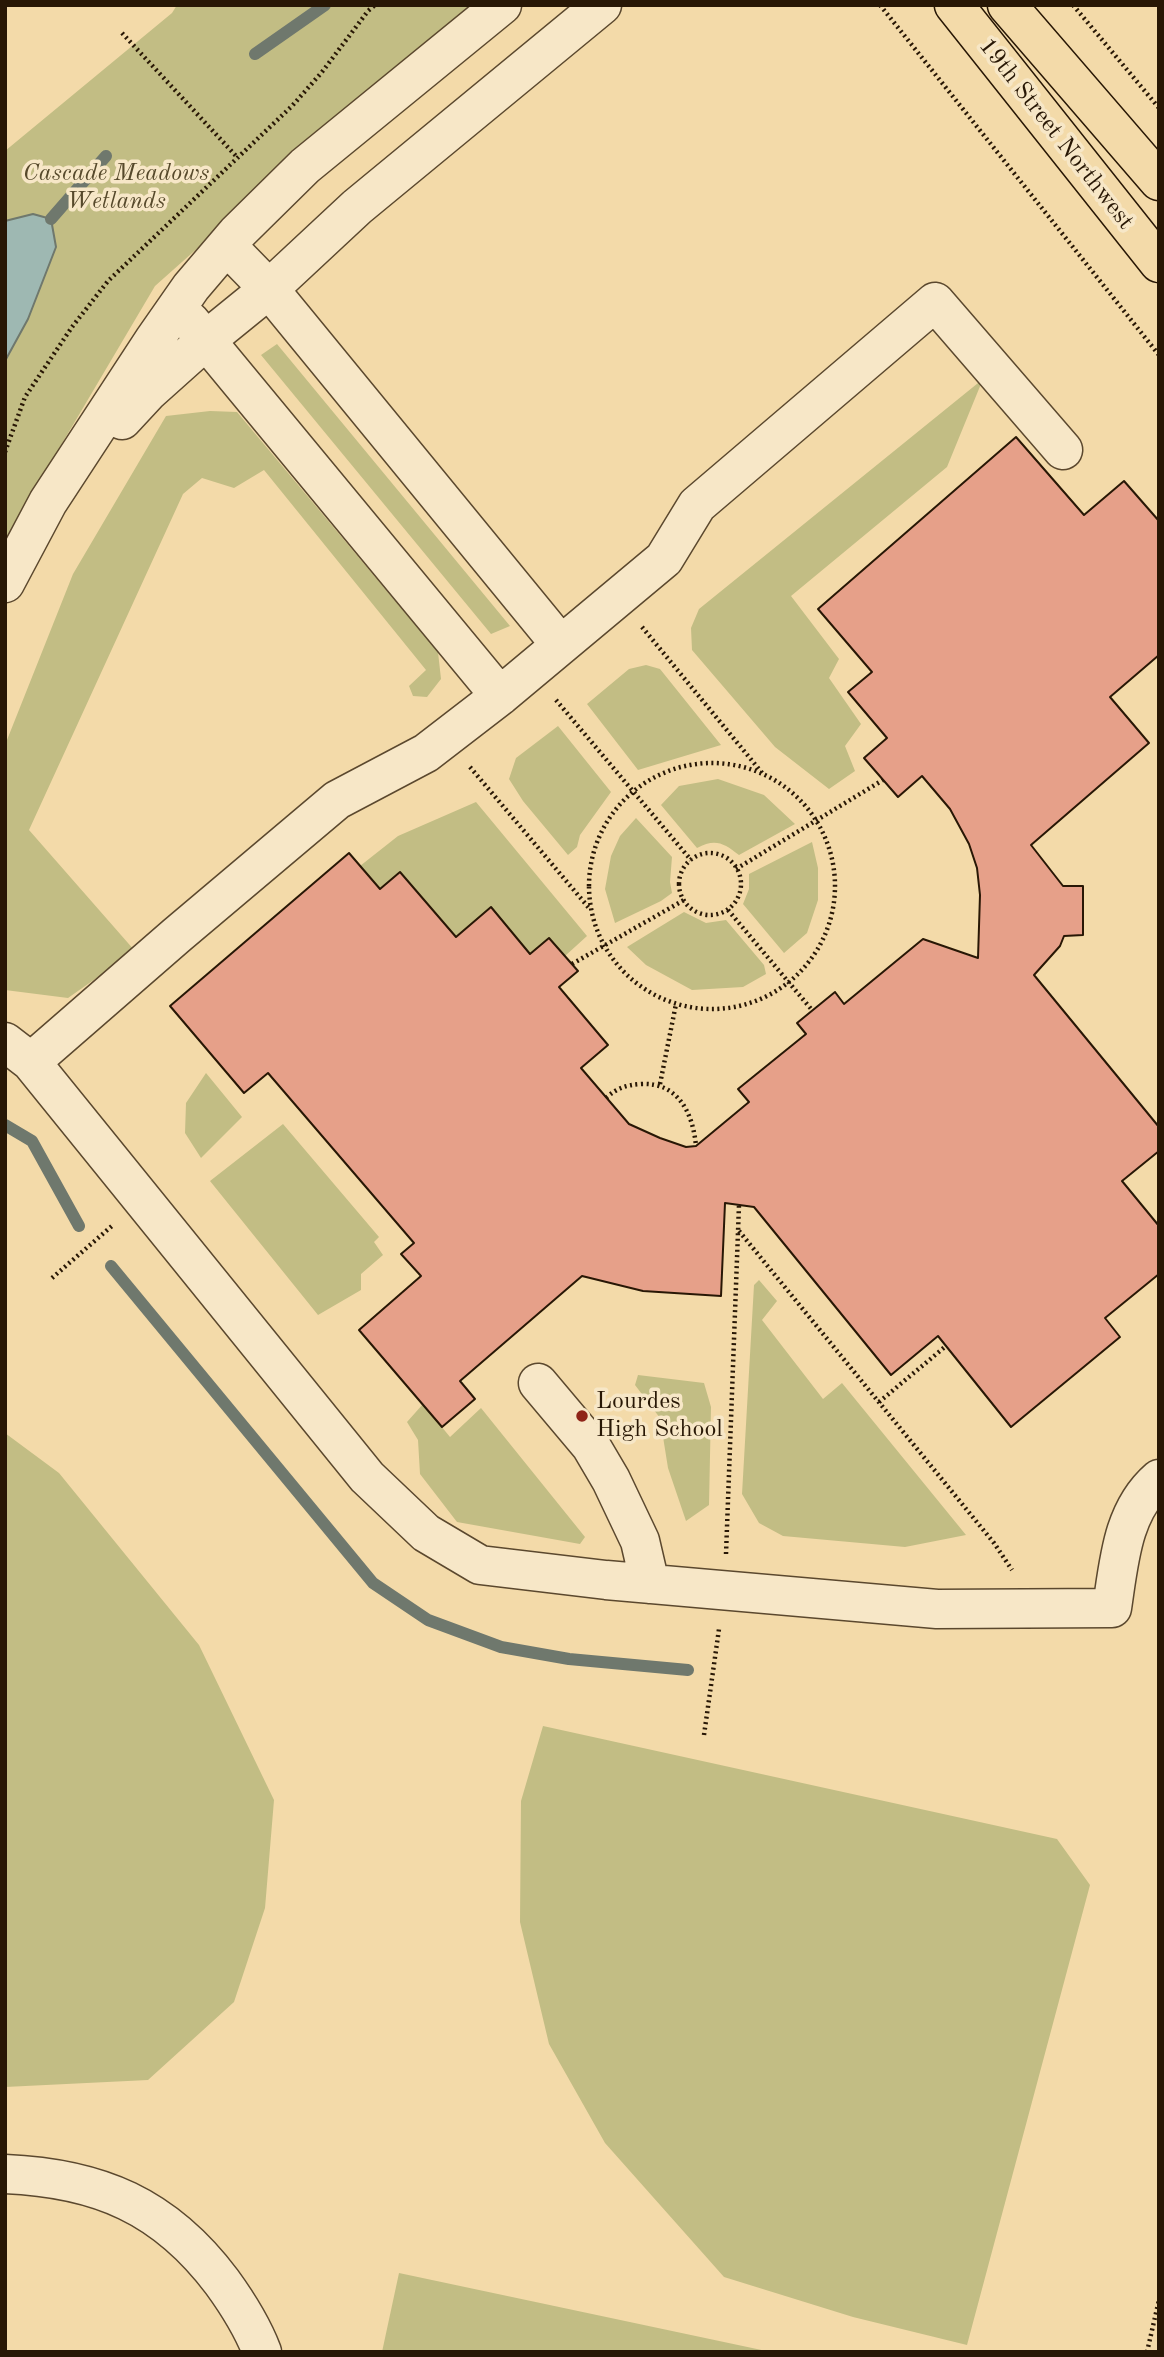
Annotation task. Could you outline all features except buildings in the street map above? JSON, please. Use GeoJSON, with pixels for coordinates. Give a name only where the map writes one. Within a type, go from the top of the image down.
{"type":"FeatureCollection","features":[{"type":"Feature","properties":{"kind":"main road","name":"19th Street Northwest"},"geometry":{"type":"LineString","coordinates":[[954,5],[1159,263]]}},
{"type":"Feature","properties":{"kind":"main road","name":"19th Street Northwest"},"geometry":{"type":"LineString","coordinates":[[1007,5],[1159,181]]}},
{"type":"Feature","properties":{"kind":"street"},"geometry":{"type":"LineString","coordinates":[[5,583],[48,502],[178,305],[227,246],[305,166],[502,5]]}},
{"type":"Feature","properties":{"kind":"street"},"geometry":{"type":"LineString","coordinates":[[48,502],[148,392],[269,289],[357,207],[602,5]]}},
{"type":"Feature","properties":{"kind":"street"},"geometry":{"type":"LineString","coordinates":[[227,246],[269,289],[559,644]]}},
{"type":"Feature","properties":{"kind":"street"},"geometry":{"type":"LineString","coordinates":[[1063,450],[935,302],[697,505],[664,559],[500,696],[426,753],[337,800],[177,935],[18,1052],[367,1477],[426,1533],[480,1565],[650,1584],[937,1609],[1112,1608],[1120,1552],[1132,1511],[1159,1479]]}},
{"type":"Feature","properties":{"kind":"street"},"geometry":{"type":"LineString","coordinates":[[178,305],[500,696]]}},
{"type":"Feature","properties":{"kind":"street"},"geometry":{"type":"LineString","coordinates":[[538,1384],[592,1446],[640,1541],[650,1584]]}},
{"type":"Feature","properties":{"kind":"street"},"geometry":{"type":"LineString","coordinates":[[5,2174],[70,2180],[113,2194],[154,2215],[175,2230],[206,2260],[254,2330],[262,2352]]}},
{"type":"Feature","properties":{"kind":"path"},"geometry":{"type":"LineString","coordinates":[[5,452],[25,397],[72,327],[108,281],[292,106],[375,5]]}},
{"type":"Feature","properties":{"kind":"path"},"geometry":{"type":"LineString","coordinates":[[880,5],[1159,355]]}},
{"type":"Feature","properties":{"kind":"path"},"geometry":{"type":"LineString","coordinates":[[1073,5],[1159,108]]}},
{"type":"Feature","properties":{"kind":"path"},"geometry":{"type":"LineString","coordinates":[[122,33],[237,157]]}},
{"type":"Feature","properties":{"kind":"path"},"geometry":{"type":"LineString","coordinates":[[617,596],[764,775]]}},
{"type":"Feature","properties":{"kind":"path"},"geometry":{"type":"LineString","coordinates":[[530,669],[691,860]]}},
{"type":"Feature","properties":{"kind":"path"},"geometry":{"type":"LineString","coordinates":[[446,738],[589,908],[604,947],[629,979],[664,1001],[703,1010],[744,1006],[781,989],[811,961],[830,925],[836,884],[829,843],[808,808],[778,781],[739,765],[698,762],[659,773],[625,796],[601,829],[588,868],[589,908]]}},
{"type":"Feature","properties":{"kind":"path"},"geometry":{"type":"LineString","coordinates":[[736,869],[883,780]]}},
{"type":"Feature","properties":{"kind":"path"},"geometry":{"type":"LineString","coordinates":[[706,853],[716,854],[726,858],[736,869],[741,883],[740,893],[728,910],[719,914],[699,913],[684,900],[680,881],[682,871],[691,860],[706,853]]}},
{"type":"Feature","properties":{"kind":"path"},"geometry":{"type":"LineString","coordinates":[[572,964],[684,900]]}},
{"type":"Feature","properties":{"kind":"path"},"geometry":{"type":"LineString","coordinates":[[728,910],[812,1010]]}},
{"type":"Feature","properties":{"kind":"path"},"geometry":{"type":"LineString","coordinates":[[660,1084],[676,1004]]}},
{"type":"Feature","properties":{"kind":"path"},"geometry":{"type":"LineString","coordinates":[[606,1098],[627,1085],[660,1084],[668,1088],[688,1114],[694,1128],[696,1146]]}},
{"type":"Feature","properties":{"kind":"path"},"geometry":{"type":"LineString","coordinates":[[704,1735],[724,1590],[739,1205]]}},
{"type":"Feature","properties":{"kind":"path"},"geometry":{"type":"LineString","coordinates":[[52,1278],[118,1221]]}},
{"type":"Feature","properties":{"kind":"path"},"geometry":{"type":"LineString","coordinates":[[738,1230],[994,1543],[1035,1607]]}},
{"type":"Feature","properties":{"kind":"path"},"geometry":{"type":"LineString","coordinates":[[879,1402],[946,1346]]}},
{"type":"Feature","properties":{"kind":"path"},"geometry":{"type":"LineString","coordinates":[[1147,2352],[1159,2300]]}},
{"type":"Feature","properties":{"kind":"green space","name":"Cascade Meadows Wetlands"},"geometry":{"type":"Polygon","coordinates":[[[177,5],[471,5],[155,286],[5,540],[5,151],[172,13],[177,5]]]}},
{"type":"Feature","properties":{"kind":"green space"},"geometry":{"type":"Polygon","coordinates":[[[277,344],[510,626],[491,634],[261,355],[277,344]]]}},
{"type":"Feature","properties":{"kind":"green space"},"geometry":{"type":"Polygon","coordinates":[[[983,379],[947,467],[791,596],[839,659],[829,678],[861,724],[845,746],[855,771],[829,789],[775,747],[692,650],[691,628],[699,609],[983,379]]]}},
{"type":"Feature","properties":{"kind":"green space"},"geometry":{"type":"Polygon","coordinates":[[[210,411],[237,412],[438,652],[441,679],[427,697],[413,696],[409,686],[426,670],[264,470],[234,488],[202,478],[183,494],[29,830],[135,951],[68,998],[5,990],[5,745],[73,574],[166,416],[210,411]]]}},
{"type":"Feature","properties":{"kind":"green space"},"geometry":{"type":"Polygon","coordinates":[[[646,665],[660,669],[721,745],[638,770],[587,704],[629,669],[646,665]]]}},
{"type":"Feature","properties":{"kind":"green space"},"geometry":{"type":"Polygon","coordinates":[[[558,726],[611,792],[580,835],[577,847],[568,855],[523,801],[509,779],[516,758],[558,726]]]}},
{"type":"Feature","properties":{"kind":"green space"},"geometry":{"type":"Polygon","coordinates":[[[718,779],[764,795],[795,824],[739,855],[719,843],[709,843],[697,848],[661,805],[679,786],[718,779]]]}},
{"type":"Feature","properties":{"kind":"green space"},"geometry":{"type":"Polygon","coordinates":[[[476,802],[587,936],[565,956],[549,938],[530,954],[491,907],[456,937],[400,873],[380,889],[360,866],[398,836],[476,802]]]}},
{"type":"Feature","properties":{"kind":"green space"},"geometry":{"type":"Polygon","coordinates":[[[636,818],[672,857],[672,893],[615,923],[605,889],[611,856],[620,836],[636,818]]]}},
{"type":"Feature","properties":{"kind":"green space"},"geometry":{"type":"Polygon","coordinates":[[[812,842],[818,868],[818,900],[807,933],[784,953],[743,904],[749,889],[749,874],[812,842]]]}},
{"type":"Feature","properties":{"kind":"green space"},"geometry":{"type":"Polygon","coordinates":[[[684,912],[706,923],[726,920],[764,965],[766,974],[743,987],[692,990],[646,965],[627,947],[684,912]]]}},
{"type":"Feature","properties":{"kind":"green space"},"geometry":{"type":"Polygon","coordinates":[[[206,1073],[242,1117],[201,1158],[185,1133],[186,1103],[206,1073]]]}},
{"type":"Feature","properties":{"kind":"green space"},"geometry":{"type":"Polygon","coordinates":[[[283,1124],[379,1237],[374,1242],[383,1255],[361,1274],[361,1290],[318,1315],[210,1181],[283,1124]]]}},
{"type":"Feature","properties":{"kind":"green space"},"geometry":{"type":"Polygon","coordinates":[[[759,1280],[777,1301],[762,1320],[823,1399],[842,1383],[966,1535],[905,1547],[783,1536],[759,1523],[742,1494],[754,1285],[759,1280]]]}},
{"type":"Feature","properties":{"kind":"green space"},"geometry":{"type":"Polygon","coordinates":[[[638,1375],[704,1383],[711,1407],[709,1505],[686,1521],[668,1468],[660,1418],[635,1385],[638,1375]]]}},
{"type":"Feature","properties":{"kind":"green space"},"geometry":{"type":"Polygon","coordinates":[[[423,1404],[450,1437],[481,1408],[585,1537],[580,1544],[457,1522],[420,1474],[418,1440],[407,1422],[423,1404]]]}},
{"type":"Feature","properties":{"kind":"green space"},"geometry":{"type":"Polygon","coordinates":[[[5,1433],[59,1473],[199,1645],[274,1800],[265,1908],[234,2002],[148,2080],[5,2087],[5,1433]]]}},
{"type":"Feature","properties":{"kind":"green space"},"geometry":{"type":"Polygon","coordinates":[[[543,1726],[1057,1839],[1090,1885],[967,2345],[853,2317],[724,2277],[605,2143],[549,2044],[520,1922],[521,1801],[543,1726]]]}},
{"type":"Feature","properties":{"kind":"green space"},"geometry":{"type":"Polygon","coordinates":[[[399,2273],[771,2352],[382,2352],[399,2273]]]}},
{"type":"Feature","properties":{"kind":"water"},"geometry":{"type":"Polygon","coordinates":[[[33,214],[51,219],[56,247],[28,319],[5,361],[5,221],[33,214]]]}},
{"type":"Feature","properties":{"kind":"waterway"},"geometry":{"type":"LineString","coordinates":[[255,54],[325,5]]}},
{"type":"Feature","properties":{"kind":"waterway"},"geometry":{"type":"LineString","coordinates":[[51,219],[106,156]]}},
{"type":"Feature","properties":{"kind":"waterway"},"geometry":{"type":"LineString","coordinates":[[5,1125],[32,1141],[79,1226]]}},
{"type":"Feature","properties":{"kind":"waterway"},"geometry":{"type":"LineString","coordinates":[[111,1266],[373,1583],[428,1620],[501,1647],[569,1659],[688,1670]]}},
{"type":"Feature","properties":{"kind":"place","name":"Lourdes High School"},"geometry":{"type":"Point","coordinates":[582,1416]}}]}
